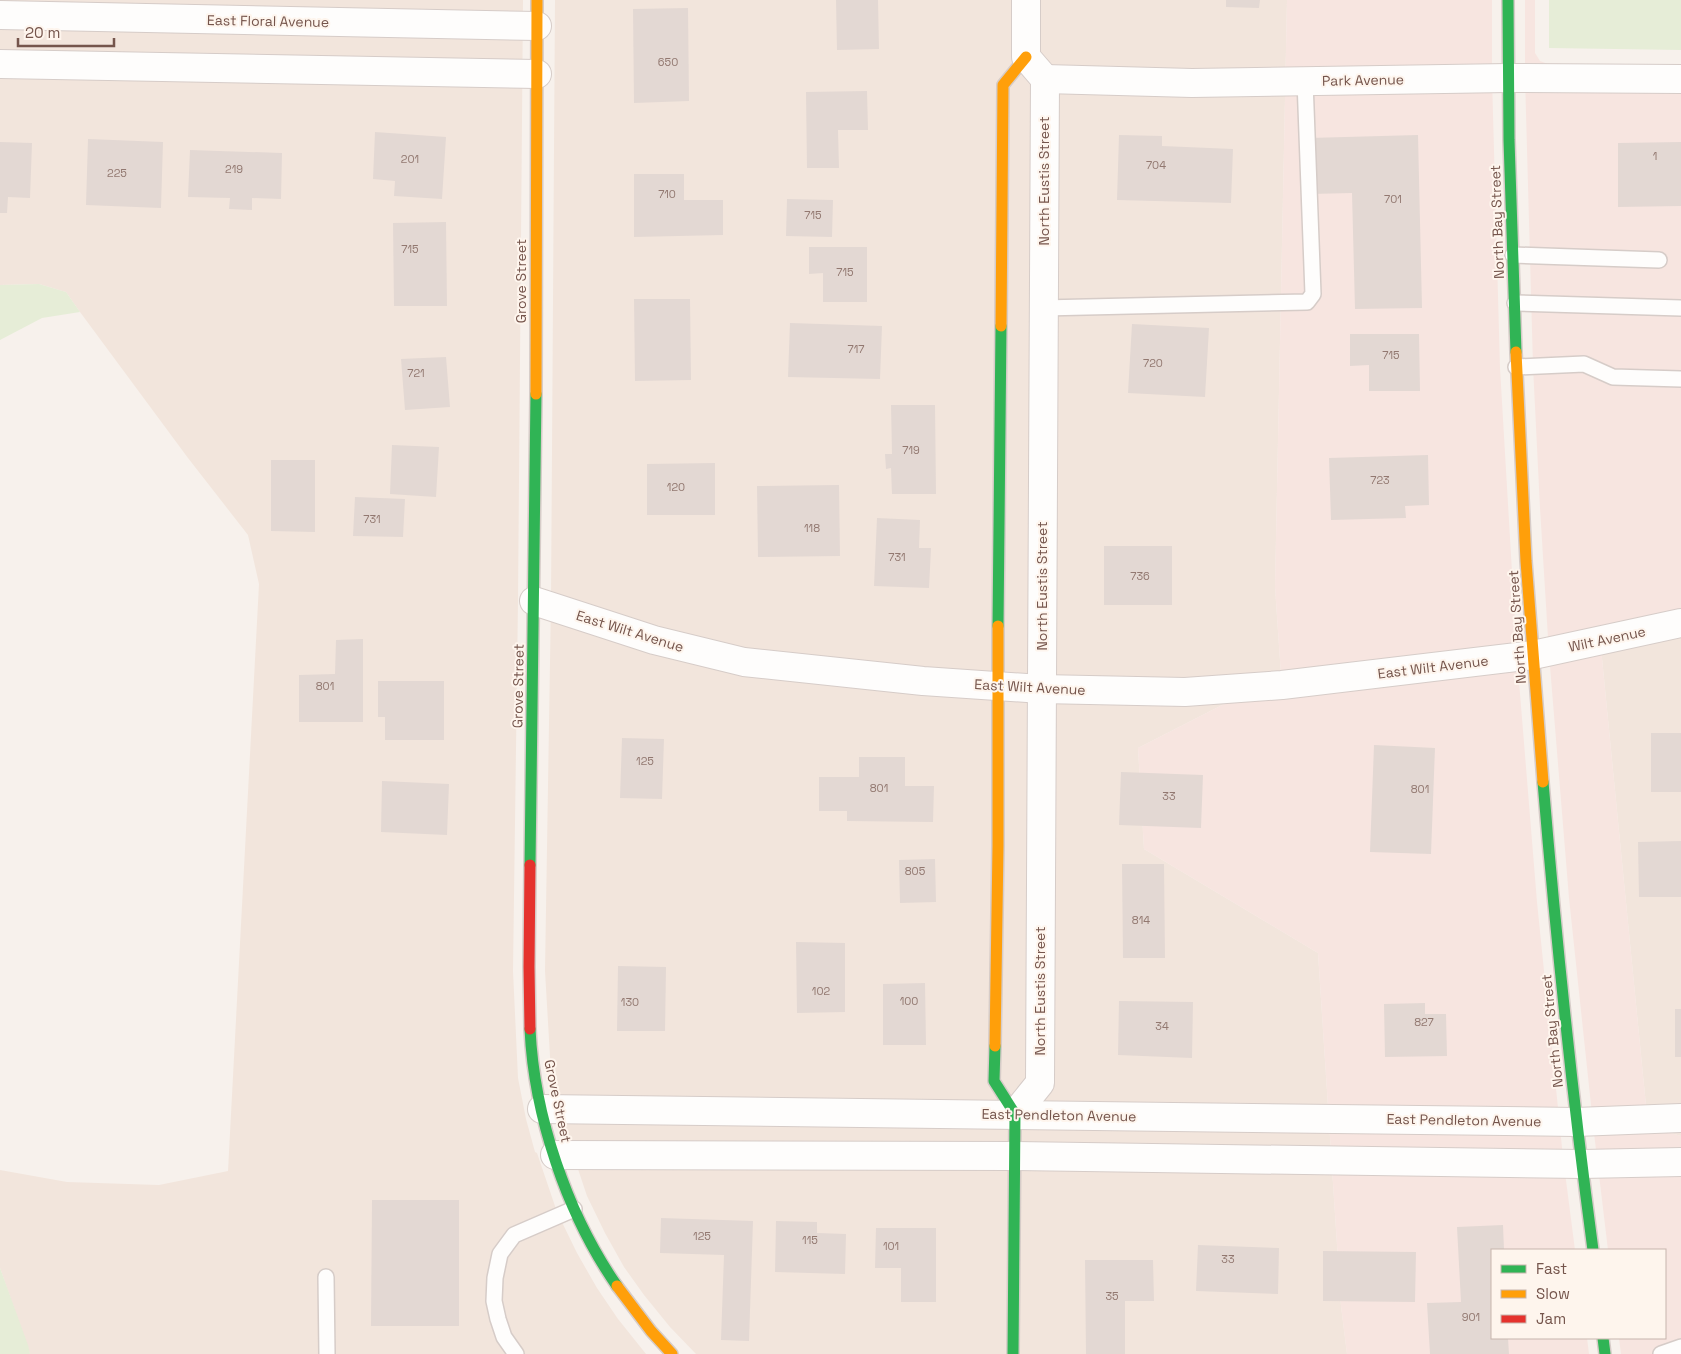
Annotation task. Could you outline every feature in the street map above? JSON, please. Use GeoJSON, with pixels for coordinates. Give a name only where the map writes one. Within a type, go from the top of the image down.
{"type":"FeatureCollection","features":[{"type":"Feature","properties":{"kind":"main road","name":"North Bay Street"},"geometry":{"type":"LineString","coordinates":[[1508,0],[1508,78],[1516,367],[1533,655],[1554,900],[1576,1122],[1592,1249]]}},
{"type":"Feature","properties":{"kind":"main road","name":"Grove Street"},"geometry":{"type":"LineString","coordinates":[[537,13],[534,601],[529,972],[534,1077],[555,1155],[574,1209],[611,1278],[664,1350]]}},
{"type":"Feature","properties":{"kind":"main road"},"geometry":{"type":"LineString","coordinates":[[1013,1354],[1015,1114],[994,1081],[998,846],[1003,85],[1026,57]]}},
{"type":"Feature","properties":{"kind":"main road"},"geometry":{"type":"LineString","coordinates":[[1603,1339],[1605,1354]]}},
{"type":"Feature","properties":{"kind":"street"},"geometry":{"type":"LineString","coordinates":[[1026,0],[1026,57],[1045,79]]}},
{"type":"Feature","properties":{"kind":"street","name":"East Floral Avenue"},"geometry":{"type":"LineString","coordinates":[[0,16],[537,13]]}},
{"type":"Feature","properties":{"kind":"street"},"geometry":{"type":"LineString","coordinates":[[0,64],[537,74]]}},
{"type":"Feature","properties":{"kind":"street","name":"Park Avenue"},"geometry":{"type":"LineString","coordinates":[[1045,79],[1192,82],[1508,78],[1681,79]]}},
{"type":"Feature","properties":{"kind":"street","name":"North Eustis Street"},"geometry":{"type":"LineString","coordinates":[[1015,1114],[1040,1083],[1045,79]]}},
{"type":"Feature","properties":{"kind":"street","name":"East Wilt Avenue"},"geometry":{"type":"LineString","coordinates":[[534,601],[654,640],[744,662],[923,681],[1041,689],[1194,692],[1282,685],[1533,655]]}},
{"type":"Feature","properties":{"kind":"street","name":"Wilt Avenue"},"geometry":{"type":"LineString","coordinates":[[1533,655],[1681,623]]}},
{"type":"Feature","properties":{"kind":"street","name":"East Pendleton Avenue"},"geometry":{"type":"LineString","coordinates":[[542,1109],[1576,1122],[1681,1118]]}},
{"type":"Feature","properties":{"kind":"street"},"geometry":{"type":"LineString","coordinates":[[555,1155],[1015,1156],[1582,1164],[1681,1162]]}},
{"type":"Feature","properties":{"kind":"lane"},"geometry":{"type":"LineString","coordinates":[[1044,308],[1307,302],[1313,294],[1305,81]]}},
{"type":"Feature","properties":{"kind":"lane"},"geometry":{"type":"LineString","coordinates":[[1513,255],[1659,260]]}},
{"type":"Feature","properties":{"kind":"lane"},"geometry":{"type":"LineString","coordinates":[[1515,303],[1681,308]]}},
{"type":"Feature","properties":{"kind":"lane"},"geometry":{"type":"LineString","coordinates":[[1516,367],[1584,364],[1613,377],[1681,379]]}},
{"type":"Feature","properties":{"kind":"lane"},"geometry":{"type":"LineString","coordinates":[[516,1354],[504,1337],[494,1302],[495,1278],[500,1254],[514,1235],[574,1209]]}},
{"type":"Feature","properties":{"kind":"lane"},"geometry":{"type":"LineString","coordinates":[[326,1277],[327,1354]]}},
{"type":"Feature","properties":{"kind":"lane"},"geometry":{"type":"LineString","coordinates":[[1661,1354],[1681,1347]]}},
{"type":"Feature","properties":{"kind":"shaded area"},"geometry":{"type":"Polygon","coordinates":[[[0,0],[523,0],[513,971],[518,1078],[535,1152],[537,1153],[557,1212],[597,1288],[618,1319],[646,1354],[30,1354],[0,1268],[0,1170],[67,1182],[159,1185],[228,1171],[259,584],[248,535],[188,458],[66,292],[39,284],[0,285],[0,0]]]}},
{"type":"Feature","properties":{"kind":"shaded area"},"geometry":{"type":"Polygon","coordinates":[[[555,0],[1287,0],[1275,587],[1281,675],[1138,748],[1144,849],[1318,953],[1341,1306],[1347,1354],[696,1354],[670,1327],[624,1267],[587,1196],[563,1124],[551,1073],[545,971],[551,601],[555,0]]]}},
{"type":"Feature","properties":{"kind":"shaded area"},"geometry":{"type":"Polygon","coordinates":[[[1287,0],[1492,0],[1492,78],[1500,368],[1517,657],[1537,902],[1563,1157],[1575,1249],[1491,1249],[1491,1339],[1587,1339],[1589,1354],[1347,1354],[1341,1306],[1318,953],[1144,849],[1138,748],[1281,675],[1275,587],[1287,0]]]}},
{"type":"Feature","properties":{"kind":"shaded area"},"geometry":{"type":"Polygon","coordinates":[[[1525,0],[1535,0],[1535,53],[1540,61],[1548,64],[1681,65],[1681,633],[1600,638],[1648,1126],[1681,1136],[1681,1354],[1621,1354],[1619,1339],[1666,1339],[1666,1249],[1608,1249],[1569,898],[1549,654],[1533,366],[1525,77],[1525,0]]]}},
{"type":"Feature","properties":{"kind":"shaded area"},"geometry":{"type":"Polygon","coordinates":[[[1681,633],[1681,1136],[1648,1126],[1600,638],[1681,633]]]}},
{"type":"Feature","properties":{"kind":"green space"},"geometry":{"type":"Polygon","coordinates":[[[1549,0],[1681,0],[1681,50],[1549,48],[1549,0]]]}},
{"type":"Feature","properties":{"kind":"green space"},"geometry":{"type":"Polygon","coordinates":[[[39,284],[66,292],[80,312],[42,318],[0,340],[0,285],[39,284]]]}},
{"type":"Feature","properties":{"kind":"green space"},"geometry":{"type":"Polygon","coordinates":[[[0,1268],[28,1345],[30,1354],[0,1354],[0,1268]]]}},
{"type":"Feature","properties":{"kind":"building"},"geometry":{"type":"Polygon","coordinates":[[[836,0],[878,0],[879,49],[837,50],[836,0]]]}},
{"type":"Feature","properties":{"kind":"building"},"geometry":{"type":"Polygon","coordinates":[[[1226,0],[1260,0],[1259,8],[1226,7],[1226,0]]]}},
{"type":"Feature","properties":{"kind":"building"},"geometry":{"type":"Polygon","coordinates":[[[688,8],[689,101],[634,103],[633,9],[688,8]]]}},
{"type":"Feature","properties":{"kind":"building"},"geometry":{"type":"Polygon","coordinates":[[[867,91],[868,130],[838,130],[839,168],[807,168],[806,92],[867,91]]]}},
{"type":"Feature","properties":{"kind":"building"},"geometry":{"type":"Polygon","coordinates":[[[375,132],[446,137],[442,199],[394,196],[395,181],[373,179],[375,132]]]}},
{"type":"Feature","properties":{"kind":"building"},"geometry":{"type":"Polygon","coordinates":[[[1119,135],[1162,136],[1162,146],[1233,149],[1231,203],[1117,200],[1119,135]]]}},
{"type":"Feature","properties":{"kind":"building"},"geometry":{"type":"Polygon","coordinates":[[[1418,135],[1422,308],[1355,309],[1352,193],[1311,194],[1309,138],[1418,135]]]}},
{"type":"Feature","properties":{"kind":"building"},"geometry":{"type":"Polygon","coordinates":[[[88,139],[163,142],[161,208],[86,205],[88,139]]]}},
{"type":"Feature","properties":{"kind":"building"},"geometry":{"type":"Polygon","coordinates":[[[0,142],[32,143],[30,198],[8,197],[7,213],[0,213],[0,142]]]}},
{"type":"Feature","properties":{"kind":"building"},"geometry":{"type":"Polygon","coordinates":[[[1681,142],[1681,206],[1618,207],[1618,143],[1681,142]]]}},
{"type":"Feature","properties":{"kind":"building"},"geometry":{"type":"Polygon","coordinates":[[[190,150],[282,153],[281,199],[252,198],[252,210],[229,209],[230,198],[188,197],[190,150]]]}},
{"type":"Feature","properties":{"kind":"building"},"geometry":{"type":"Polygon","coordinates":[[[634,174],[684,174],[684,200],[723,200],[723,235],[634,237],[634,174]]]}},
{"type":"Feature","properties":{"kind":"building"},"geometry":{"type":"Polygon","coordinates":[[[787,199],[833,200],[832,237],[786,236],[787,199]]]}},
{"type":"Feature","properties":{"kind":"building"},"geometry":{"type":"Polygon","coordinates":[[[446,222],[447,306],[394,306],[393,223],[446,222]]]}},
{"type":"Feature","properties":{"kind":"building"},"geometry":{"type":"Polygon","coordinates":[[[809,247],[867,247],[867,302],[823,302],[823,273],[809,274],[809,247]]]}},
{"type":"Feature","properties":{"kind":"building"},"geometry":{"type":"Polygon","coordinates":[[[634,299],[690,299],[691,380],[635,381],[634,299]]]}},
{"type":"Feature","properties":{"kind":"building"},"geometry":{"type":"Polygon","coordinates":[[[790,323],[882,326],[880,379],[788,377],[790,323]]]}},
{"type":"Feature","properties":{"kind":"building"},"geometry":{"type":"Polygon","coordinates":[[[1132,324],[1209,328],[1205,397],[1128,393],[1132,324]]]}},
{"type":"Feature","properties":{"kind":"building"},"geometry":{"type":"Polygon","coordinates":[[[1350,334],[1419,334],[1420,391],[1369,391],[1369,365],[1350,366],[1350,334]]]}},
{"type":"Feature","properties":{"kind":"building"},"geometry":{"type":"Polygon","coordinates":[[[446,357],[450,407],[405,410],[401,359],[446,357]]]}},
{"type":"Feature","properties":{"kind":"building"},"geometry":{"type":"Polygon","coordinates":[[[891,405],[935,405],[936,494],[892,494],[891,468],[886,469],[885,454],[892,454],[891,405]]]}},
{"type":"Feature","properties":{"kind":"building"},"geometry":{"type":"Polygon","coordinates":[[[392,445],[439,447],[436,497],[390,494],[392,445]]]}},
{"type":"Feature","properties":{"kind":"building"},"geometry":{"type":"Polygon","coordinates":[[[1428,455],[1429,505],[1405,506],[1406,518],[1331,520],[1329,458],[1428,455]]]}},
{"type":"Feature","properties":{"kind":"building"},"geometry":{"type":"Polygon","coordinates":[[[271,460],[315,460],[315,532],[271,531],[271,460]]]}},
{"type":"Feature","properties":{"kind":"building"},"geometry":{"type":"Polygon","coordinates":[[[715,463],[715,515],[647,515],[647,464],[715,463]]]}},
{"type":"Feature","properties":{"kind":"building"},"geometry":{"type":"Polygon","coordinates":[[[839,485],[840,556],[758,557],[757,486],[839,485]]]}},
{"type":"Feature","properties":{"kind":"building"},"geometry":{"type":"Polygon","coordinates":[[[355,497],[405,499],[403,537],[353,536],[355,497]]]}},
{"type":"Feature","properties":{"kind":"building"},"geometry":{"type":"Polygon","coordinates":[[[877,518],[920,520],[919,548],[931,548],[929,588],[874,586],[877,518]]]}},
{"type":"Feature","properties":{"kind":"building"},"geometry":{"type":"Polygon","coordinates":[[[1104,546],[1172,546],[1172,605],[1104,605],[1104,546]]]}},
{"type":"Feature","properties":{"kind":"building"},"geometry":{"type":"Polygon","coordinates":[[[363,639],[363,722],[299,722],[299,675],[335,674],[336,640],[363,639]]]}},
{"type":"Feature","properties":{"kind":"building"},"geometry":{"type":"Polygon","coordinates":[[[378,681],[444,681],[444,740],[385,740],[385,717],[378,717],[378,681]]]}},
{"type":"Feature","properties":{"kind":"building"},"geometry":{"type":"Polygon","coordinates":[[[1651,733],[1681,733],[1681,792],[1651,792],[1651,733]]]}},
{"type":"Feature","properties":{"kind":"building"},"geometry":{"type":"Polygon","coordinates":[[[622,738],[664,739],[662,799],[620,798],[622,738]]]}},
{"type":"Feature","properties":{"kind":"building"},"geometry":{"type":"Polygon","coordinates":[[[1374,745],[1435,748],[1431,854],[1370,852],[1374,745]]]}},
{"type":"Feature","properties":{"kind":"building"},"geometry":{"type":"Polygon","coordinates":[[[859,757],[905,757],[905,786],[934,786],[933,822],[847,821],[847,811],[819,811],[819,777],[859,777],[859,757]]]}},
{"type":"Feature","properties":{"kind":"building"},"geometry":{"type":"Polygon","coordinates":[[[1121,772],[1203,775],[1201,828],[1119,825],[1121,772]]]}},
{"type":"Feature","properties":{"kind":"building"},"geometry":{"type":"Polygon","coordinates":[[[382,781],[449,784],[447,835],[381,832],[382,781]]]}},
{"type":"Feature","properties":{"kind":"building"},"geometry":{"type":"Polygon","coordinates":[[[1681,841],[1681,897],[1639,897],[1638,842],[1681,841]]]}},
{"type":"Feature","properties":{"kind":"building"},"geometry":{"type":"Polygon","coordinates":[[[935,859],[936,902],[900,903],[899,860],[935,859]]]}},
{"type":"Feature","properties":{"kind":"building"},"geometry":{"type":"Polygon","coordinates":[[[1122,864],[1164,864],[1165,958],[1123,958],[1122,864]]]}},
{"type":"Feature","properties":{"kind":"building"},"geometry":{"type":"Polygon","coordinates":[[[796,942],[845,943],[845,1012],[797,1013],[796,942]]]}},
{"type":"Feature","properties":{"kind":"building"},"geometry":{"type":"Polygon","coordinates":[[[618,966],[666,967],[665,1031],[617,1031],[618,966]]]}},
{"type":"Feature","properties":{"kind":"building"},"geometry":{"type":"Polygon","coordinates":[[[925,983],[926,1045],[883,1045],[883,984],[925,983]]]}},
{"type":"Feature","properties":{"kind":"building"},"geometry":{"type":"Polygon","coordinates":[[[1119,1001],[1193,1002],[1192,1058],[1118,1055],[1119,1001]]]}},
{"type":"Feature","properties":{"kind":"building"},"geometry":{"type":"Polygon","coordinates":[[[1425,1003],[1425,1014],[1446,1014],[1447,1056],[1385,1057],[1384,1004],[1425,1003]]]}},
{"type":"Feature","properties":{"kind":"building"},"geometry":{"type":"Polygon","coordinates":[[[1675,1009],[1681,1009],[1681,1057],[1675,1057],[1675,1009]]]}},
{"type":"Feature","properties":{"kind":"building"},"geometry":{"type":"Polygon","coordinates":[[[372,1200],[459,1200],[459,1326],[371,1326],[372,1200]]]}},
{"type":"Feature","properties":{"kind":"building"},"geometry":{"type":"Polygon","coordinates":[[[661,1218],[753,1221],[749,1341],[721,1340],[724,1255],[660,1253],[661,1218]]]}},
{"type":"Feature","properties":{"kind":"building"},"geometry":{"type":"Polygon","coordinates":[[[776,1221],[817,1222],[817,1233],[846,1234],[845,1274],[775,1272],[776,1221]]]}},
{"type":"Feature","properties":{"kind":"building"},"geometry":{"type":"Polygon","coordinates":[[[1503,1225],[1504,1249],[1491,1249],[1491,1339],[1508,1339],[1509,1354],[1430,1354],[1427,1303],[1461,1302],[1457,1227],[1503,1225]]]}},
{"type":"Feature","properties":{"kind":"building"},"geometry":{"type":"Polygon","coordinates":[[[876,1228],[936,1228],[936,1302],[901,1302],[901,1268],[875,1268],[876,1228]]]}},
{"type":"Feature","properties":{"kind":"building"},"geometry":{"type":"Polygon","coordinates":[[[1198,1245],[1279,1248],[1278,1294],[1196,1291],[1198,1245]]]}},
{"type":"Feature","properties":{"kind":"building"},"geometry":{"type":"Polygon","coordinates":[[[1323,1251],[1416,1252],[1415,1302],[1323,1301],[1323,1251]]]}},
{"type":"Feature","properties":{"kind":"building"},"geometry":{"type":"Polygon","coordinates":[[[1085,1260],[1153,1260],[1154,1301],[1125,1301],[1125,1354],[1086,1354],[1085,1260]]]}},
{"type":"Feature","properties":{"kind":"traffic: fast"},"geometry":{"type":"LineString","coordinates":[[1508,0],[1509,140],[1516,352]]}},
{"type":"Feature","properties":{"kind":"traffic: fast"},"geometry":{"type":"LineString","coordinates":[[998,626],[1001,326]]}},
{"type":"Feature","properties":{"kind":"traffic: fast"},"geometry":{"type":"LineString","coordinates":[[530,865],[536,394]]}},
{"type":"Feature","properties":{"kind":"traffic: fast"},"geometry":{"type":"LineString","coordinates":[[1543,782],[1565,1016],[1593,1249]]}},
{"type":"Feature","properties":{"kind":"traffic: fast"},"geometry":{"type":"LineString","coordinates":[[530,1029],[538,1096],[556,1163],[583,1228],[617,1286]]}},
{"type":"Feature","properties":{"kind":"traffic: fast"},"geometry":{"type":"LineString","coordinates":[[995,1046],[994,1081],[1015,1114],[1013,1354]]}},
{"type":"Feature","properties":{"kind":"traffic: fast"},"geometry":{"type":"LineString","coordinates":[[1603,1339],[1605,1354]]}},
{"type":"Feature","properties":{"kind":"traffic: slow"},"geometry":{"type":"LineString","coordinates":[[536,394],[537,0]]}},
{"type":"Feature","properties":{"kind":"traffic: slow"},"geometry":{"type":"LineString","coordinates":[[1001,326],[1003,85],[1026,57]]}},
{"type":"Feature","properties":{"kind":"traffic: slow"},"geometry":{"type":"LineString","coordinates":[[1516,352],[1526,561],[1543,782]]}},
{"type":"Feature","properties":{"kind":"traffic: slow"},"geometry":{"type":"LineString","coordinates":[[995,1046],[998,846],[998,626]]}},
{"type":"Feature","properties":{"kind":"traffic: slow"},"geometry":{"type":"LineString","coordinates":[[617,1286],[651,1331],[672,1354]]}},
{"type":"Feature","properties":{"kind":"traffic: jam"},"geometry":{"type":"LineString","coordinates":[[530,865],[530,1029]]}}]}
